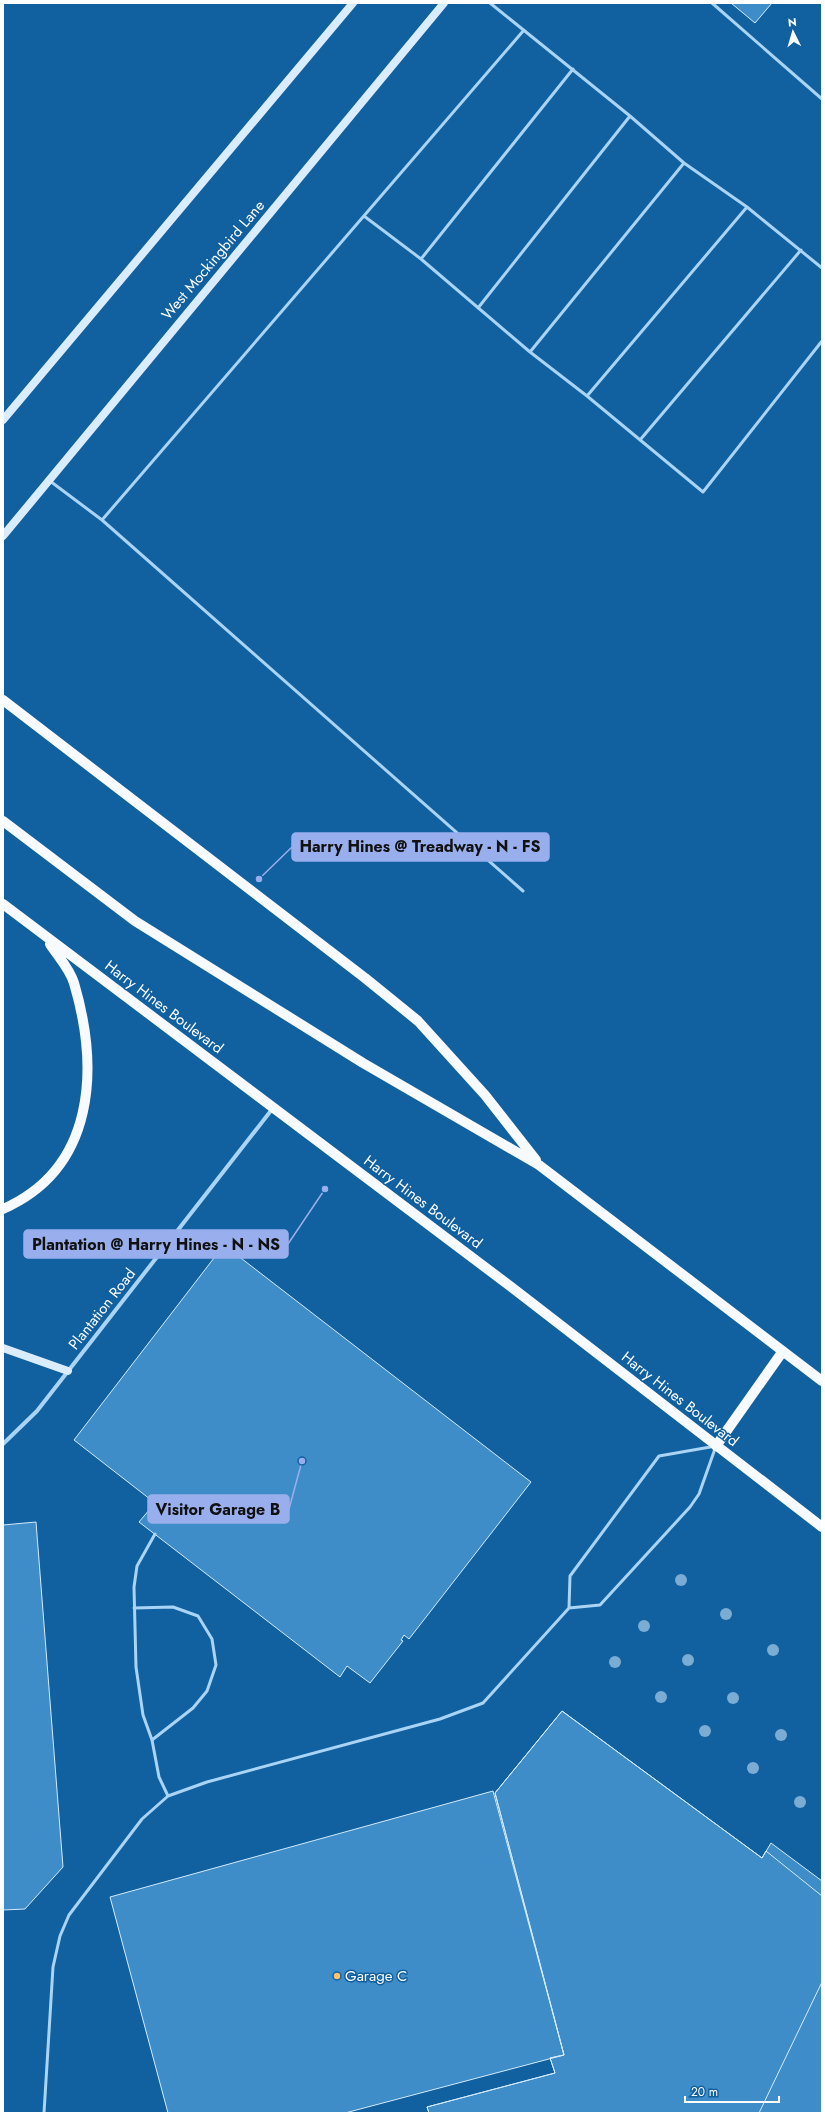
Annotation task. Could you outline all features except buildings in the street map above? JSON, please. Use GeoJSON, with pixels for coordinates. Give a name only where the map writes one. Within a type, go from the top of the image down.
{"type":"FeatureCollection","features":[{"type":"Feature","properties":{"kind":"main road"},"geometry":{"type":"LineString","coordinates":[[3,420],[353,3]]}},
{"type":"Feature","properties":{"kind":"main road","name":"West Mockingbird Lane"},"geometry":{"type":"LineString","coordinates":[[3,536],[444,3]]}},
{"type":"Feature","properties":{"kind":"main road"},"geometry":{"type":"LineString","coordinates":[[3,700],[365,978],[418,1021],[485,1095],[539,1165]]}},
{"type":"Feature","properties":{"kind":"main road"},"geometry":{"type":"LineString","coordinates":[[3,821],[135,921],[363,1063],[539,1165],[822,1382]]}},
{"type":"Feature","properties":{"kind":"main road","name":"Harry Hines Boulevard"},"geometry":{"type":"LineString","coordinates":[[3,904],[510,1286],[822,1527]]}},
{"type":"Feature","properties":{"kind":"main road"},"geometry":{"type":"LineString","coordinates":[[3,1209],[20,1201],[41,1185],[61,1162],[78,1133],[86,1100],[89,1072],[86,1045],[73,981],[47,938]]}},
{"type":"Feature","properties":{"kind":"main road"},"geometry":{"type":"LineString","coordinates":[[3,1348],[68,1371]]}},
{"type":"Feature","properties":{"kind":"main road"},"geometry":{"type":"LineString","coordinates":[[716,1446],[783,1351]]}},
{"type":"Feature","properties":{"kind":"street","name":"Plantation Road"},"geometry":{"type":"LineString","coordinates":[[3,1444],[37,1411],[273,1108]]}},
{"type":"Feature","properties":{"kind":"lane"},"geometry":{"type":"LineString","coordinates":[[490,3],[630,116],[684,163],[747,208],[822,268]]}},
{"type":"Feature","properties":{"kind":"lane"},"geometry":{"type":"LineString","coordinates":[[712,3],[822,100]]}},
{"type":"Feature","properties":{"kind":"lane"},"geometry":{"type":"LineString","coordinates":[[102,520],[524,30]]}},
{"type":"Feature","properties":{"kind":"lane"},"geometry":{"type":"LineString","coordinates":[[421,259],[573,69]]}},
{"type":"Feature","properties":{"kind":"lane"},"geometry":{"type":"LineString","coordinates":[[478,308],[630,116]]}},
{"type":"Feature","properties":{"kind":"lane"},"geometry":{"type":"LineString","coordinates":[[530,352],[684,163]]}},
{"type":"Feature","properties":{"kind":"lane"},"geometry":{"type":"LineString","coordinates":[[587,396],[747,208]]}},
{"type":"Feature","properties":{"kind":"lane"},"geometry":{"type":"LineString","coordinates":[[364,216],[421,259],[530,352],[587,396],[703,492],[822,341]]}},
{"type":"Feature","properties":{"kind":"lane"},"geometry":{"type":"LineString","coordinates":[[640,440],[801,250]]}},
{"type":"Feature","properties":{"kind":"lane"},"geometry":{"type":"LineString","coordinates":[[49,480],[102,520],[523,891]]}},
{"type":"Feature","properties":{"kind":"lane"},"geometry":{"type":"LineString","coordinates":[[44,2113],[53,1967],[60,1936],[69,1915],[142,1819],[168,1796],[207,1782],[440,1719],[483,1703],[569,1608],[570,1576],[658,1456],[716,1446],[699,1494],[690,1507],[600,1605],[569,1608]]}},
{"type":"Feature","properties":{"kind":"lane"},"geometry":{"type":"LineString","coordinates":[[155,1534],[137,1566],[134,1588],[136,1667],[143,1715],[152,1740],[159,1777],[168,1796]]}},
{"type":"Feature","properties":{"kind":"lane"},"geometry":{"type":"LineString","coordinates":[[134,1608],[173,1607],[198,1616],[212,1639],[216,1665],[207,1691],[193,1708],[152,1740]]}},
{"type":"Feature","properties":{"kind":"place","name":"Harry Hines @ Treadway - N - FS"},"geometry":{"type":"Point","coordinates":[259,879]}},
{"type":"Feature","properties":{"kind":"place","name":"Plantation @ Harry Hines - N - NS"},"geometry":{"type":"Point","coordinates":[325,1189]}},
{"type":"Feature","properties":{"kind":"place","name":"Visitor Garage B"},"geometry":{"type":"Point","coordinates":[302,1461]}},
{"type":"Feature","properties":{"kind":"place","name":"Garage C"},"geometry":{"type":"Point","coordinates":[337,1976]}}]}
